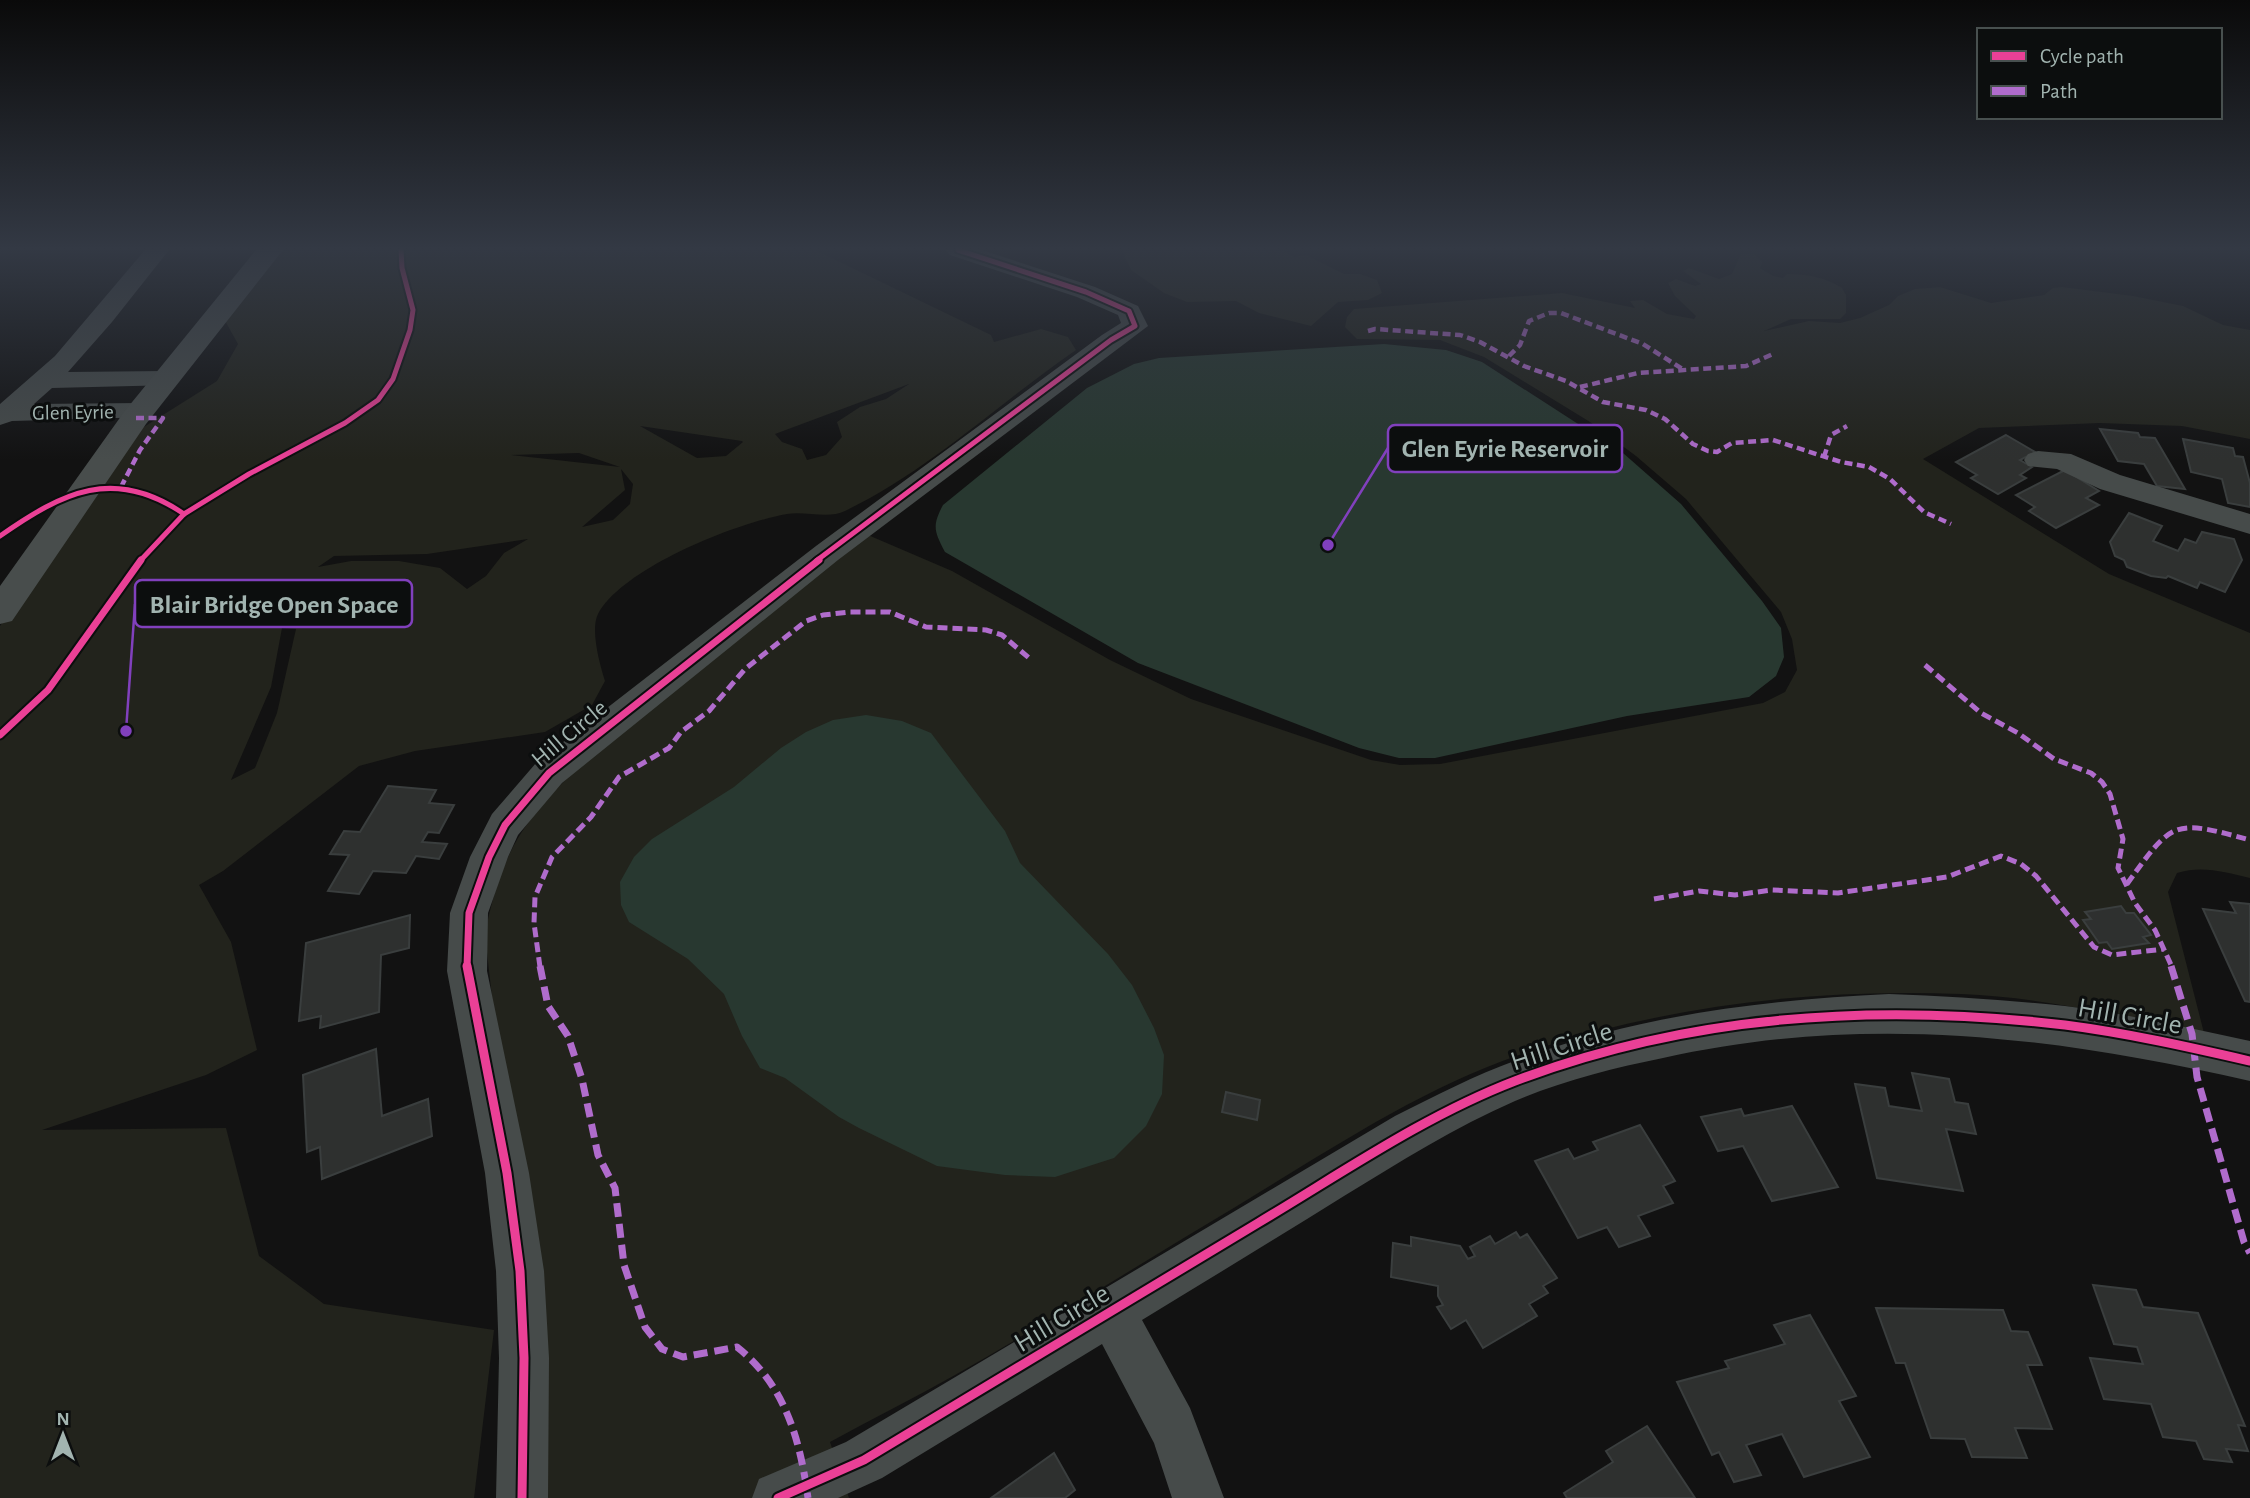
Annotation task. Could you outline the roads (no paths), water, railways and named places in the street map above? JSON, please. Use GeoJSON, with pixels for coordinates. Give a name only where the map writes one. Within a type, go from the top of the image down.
{"type":"FeatureCollection","features":[{"type":"Feature","properties":{"kind":"main road"},"geometry":{"type":"LineString","coordinates":[[0,612],[141,411],[213,320]]}},
{"type":"Feature","properties":{"kind":"street","name":"Glen Eyrie"},"geometry":{"type":"LineString","coordinates":[[3,415],[44,380],[101,320]]}},
{"type":"Feature","properties":{"kind":"street","name":"Hill Circle"},"geometry":{"type":"LineString","coordinates":[[522,1498],[524,1358],[520,1271],[507,1173],[467,971],[469,913],[489,857],[505,825],[557,766],[827,554],[1111,340],[1135,326],[1133,320]]}},
{"type":"Feature","properties":{"kind":"street","name":"Glen Eyrie"},"geometry":{"type":"LineString","coordinates":[[44,380],[165,379]]}},
{"type":"Feature","properties":{"kind":"street","name":"Glen Eyrie"},"geometry":{"type":"LineString","coordinates":[[3,415],[141,411]]}},
{"type":"Feature","properties":{"kind":"street"},"geometry":{"type":"LineString","coordinates":[[2038,460],[2061,460],[2110,482],[2250,524]]}},
{"type":"Feature","properties":{"kind":"street","name":"Hill Circle"},"geometry":{"type":"LineString","coordinates":[[778,1498],[863,1460],[1411,1131],[1470,1100],[1529,1075],[1662,1036],[1727,1023],[1863,1012],[1933,1013],[2051,1023],[2194,1047],[2250,1061]]}},
{"type":"Feature","properties":{"kind":"street"},"geometry":{"type":"LineString","coordinates":[[1110,1312],[1175,1429],[1191,1469],[1198,1498]]}},
{"type":"Feature","properties":{"kind":"place","name":"Glen Eyrie Reservoir"},"geometry":{"type":"Point","coordinates":[1328,545]}},
{"type":"Feature","properties":{"kind":"place","name":"Blair Bridge Open Space"},"geometry":{"type":"Point","coordinates":[126,731]}}]}
